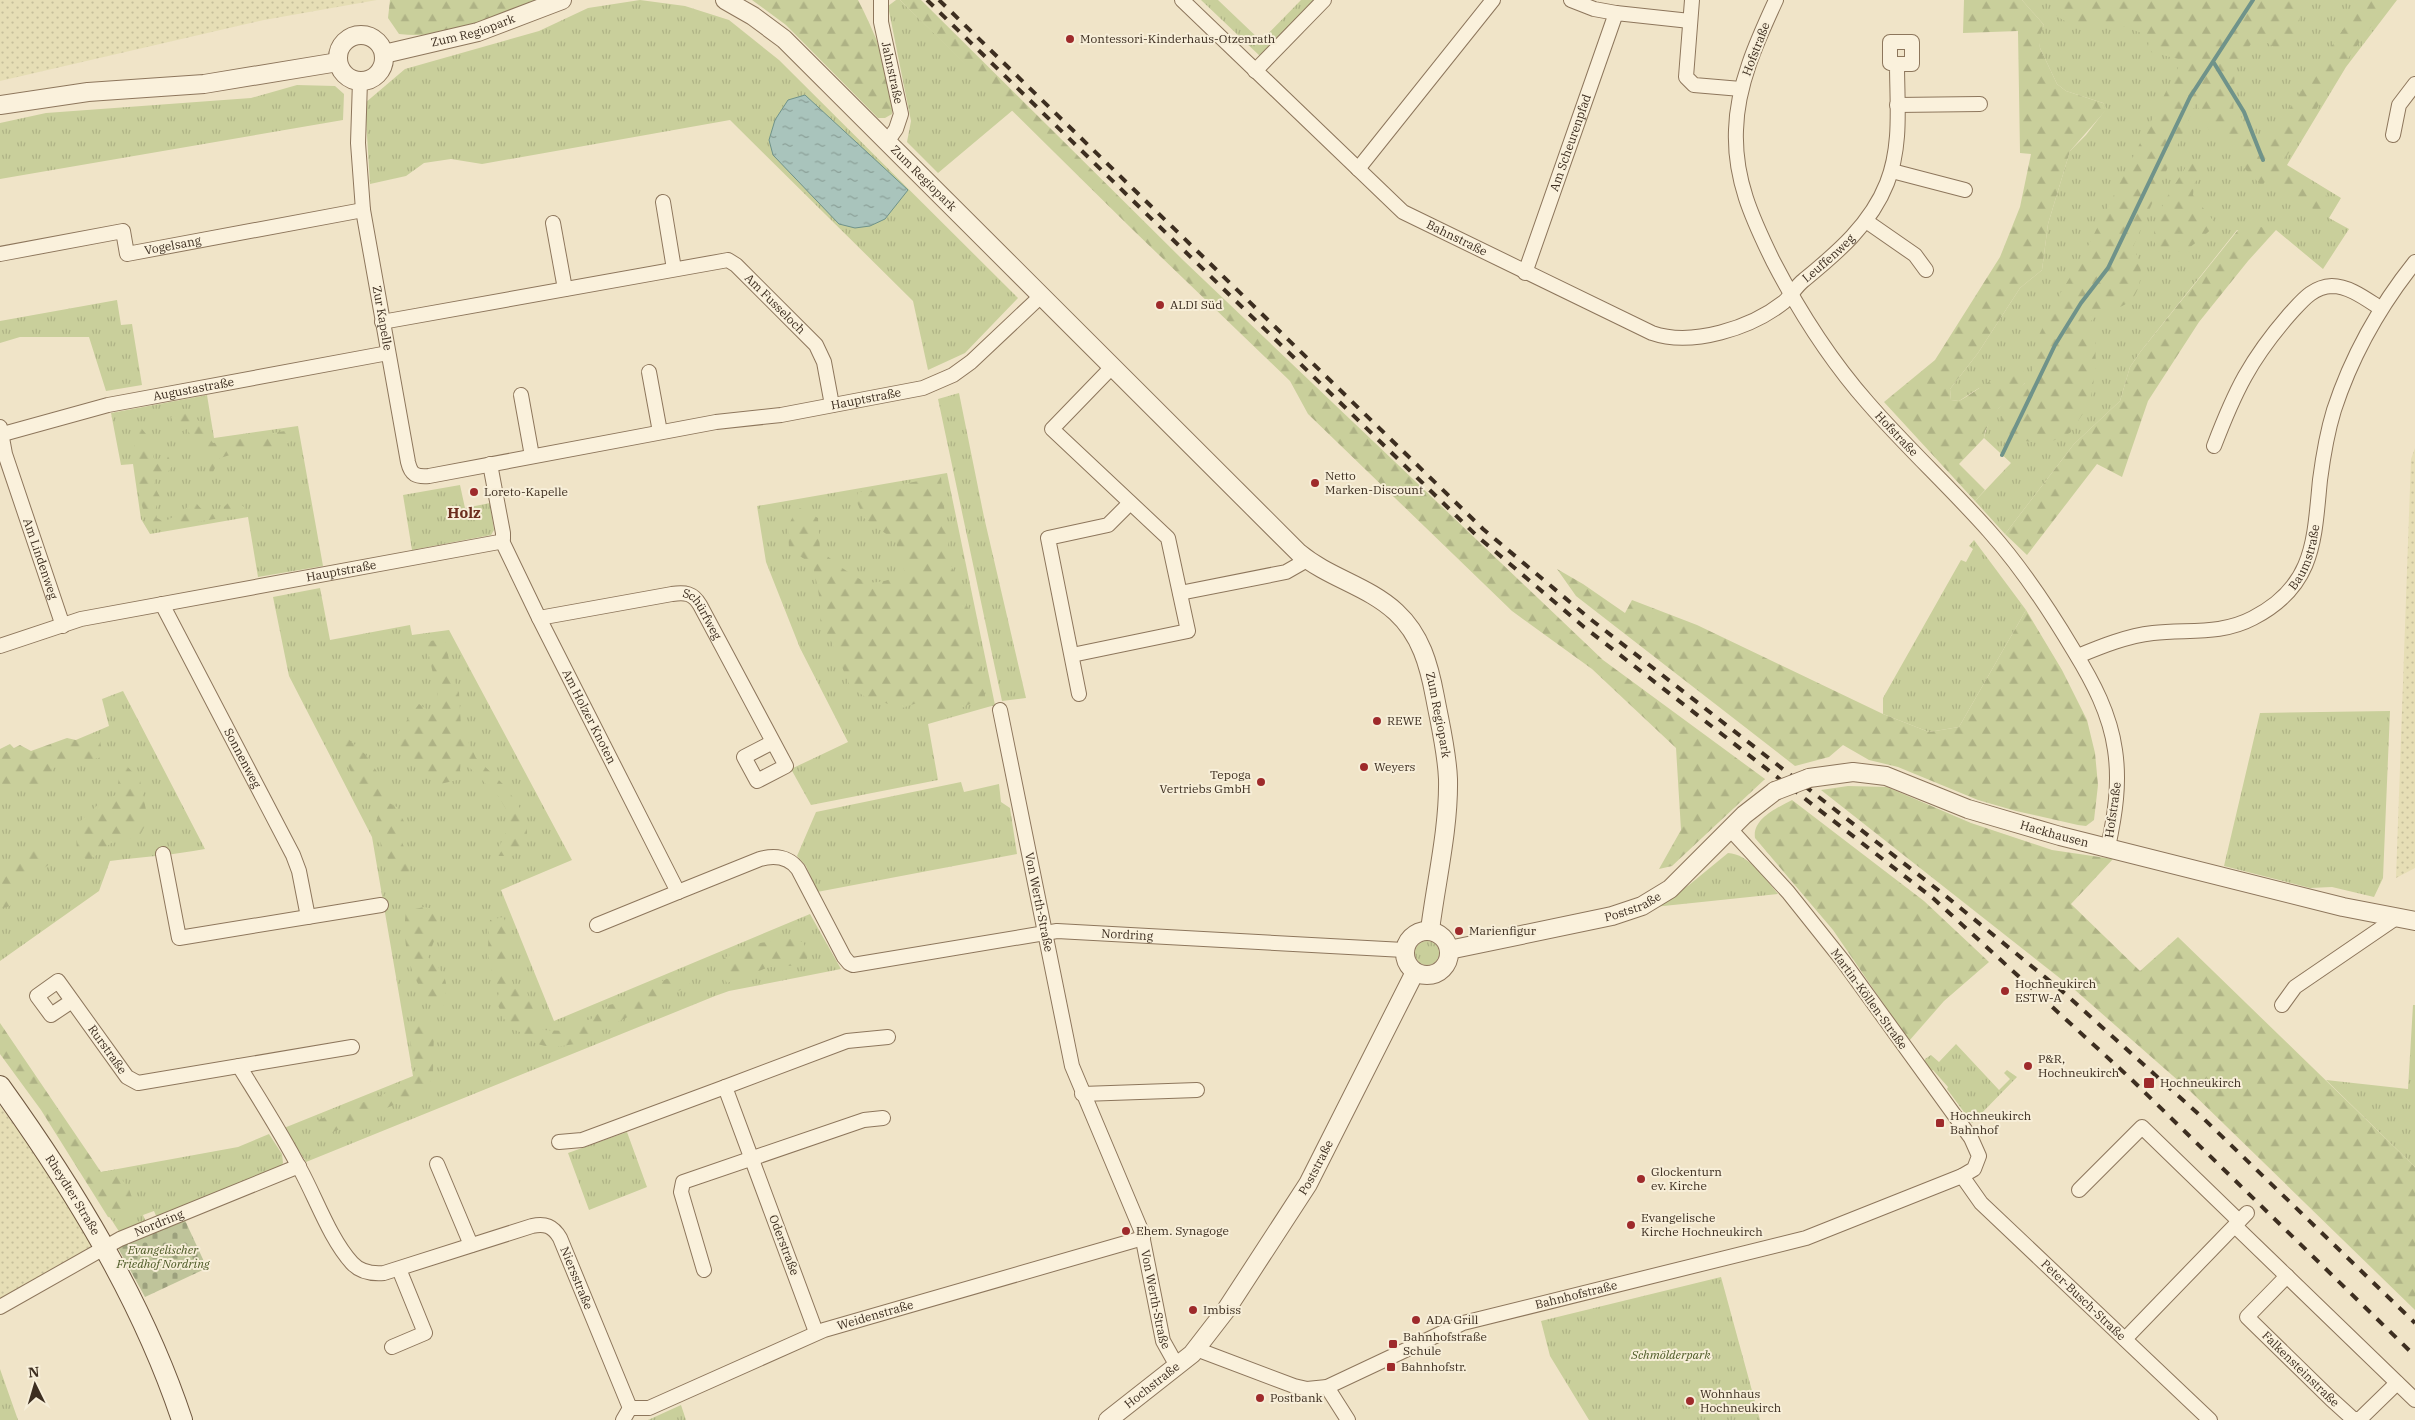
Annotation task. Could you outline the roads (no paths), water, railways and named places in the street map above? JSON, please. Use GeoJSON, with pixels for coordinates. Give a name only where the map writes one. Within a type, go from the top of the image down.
{"type":"FeatureCollection","features":[{"type":"Feature","properties":{"kind":"main road","name":"Rheydter Straße"},"geometry":{"type":"LineString","coordinates":[[0,1086],[48,1156],[104,1247],[150,1339],[182,1420]]}},
{"type":"Feature","properties":{"kind":"street","name":"Zum Regiopark"},"geometry":{"type":"LineString","coordinates":[[384,54],[484,30],[562,0]]}},
{"type":"Feature","properties":{"kind":"street","name":"Zum Regiopark"},"geometry":{"type":"LineString","coordinates":[[725,0],[754,16],[784,40],[1308,560],[1321,570],[1375,596],[1398,614],[1417,639],[1429,668],[1445,751],[1448,781],[1430,930]]}},
{"type":"Feature","properties":{"kind":"street","name":"Jahnstraße"},"geometry":{"type":"LineString","coordinates":[[881,0],[881,22],[901,114],[896,129],[887,142]]}},
{"type":"Feature","properties":{"kind":"street","name":"Bahnstraße"},"geometry":{"type":"LineString","coordinates":[[1182,0],[1391,201],[1410,216],[1526,273],[1652,332],[1677,338],[1702,337],[1734,328],[1778,306],[1791,295]]}},
{"type":"Feature","properties":{"kind":"street"},"geometry":{"type":"LineString","coordinates":[[1256,71],[1324,0]]}},
{"type":"Feature","properties":{"kind":"street"},"geometry":{"type":"LineString","coordinates":[[1358,168],[1493,0]]}},
{"type":"Feature","properties":{"kind":"street"},"geometry":{"type":"LineString","coordinates":[[1571,0],[1594,9],[1616,14],[1690,21]]}},
{"type":"Feature","properties":{"kind":"street"},"geometry":{"type":"LineString","coordinates":[[1692,0],[1685,72],[1687,80],[1699,86],[1741,89]]}},
{"type":"Feature","properties":{"kind":"street","name":"Hofstraße"},"geometry":{"type":"LineString","coordinates":[[1776,0],[1741,89],[1736,141],[1741,185],[1755,223],[1791,295],[1839,367],[1866,402],[1913,453],[1976,516],[2011,557],[2041,598],[2078,656],[2102,704],[2115,748],[2117,791],[2108,847]]}},
{"type":"Feature","properties":{"kind":"street","name":"Am Scheurenpfad"},"geometry":{"type":"LineString","coordinates":[[1526,273],[1616,14]]}},
{"type":"Feature","properties":{"kind":"street"},"geometry":{"type":"LineString","coordinates":[[359,35],[375,39],[384,54],[384,62],[376,75],[360,81],[344,74],[338,62],[338,52],[342,44],[350,37],[359,35]]}},
{"type":"Feature","properties":{"kind":"street"},"geometry":{"type":"LineString","coordinates":[[0,105],[88,92],[204,84],[338,62]]}},
{"type":"Feature","properties":{"kind":"street","name":"Leuffenweg"},"geometry":{"type":"LineString","coordinates":[[1791,295],[1803,281],[1836,253],[1866,221],[1881,197],[1892,171],[1897,141],[1896,64]]}},
{"type":"Feature","properties":{"kind":"street","name":"Zur Kapelle"},"geometry":{"type":"LineString","coordinates":[[360,81],[358,142],[363,210],[382,322],[412,472],[416,476],[429,476],[490,464]]}},
{"type":"Feature","properties":{"kind":"street"},"geometry":{"type":"LineString","coordinates":[[2393,135],[2399,105],[2415,84]]}},
{"type":"Feature","properties":{"kind":"street"},"geometry":{"type":"LineString","coordinates":[[1898,105],[1980,104]]}},
{"type":"Feature","properties":{"kind":"street"},"geometry":{"type":"LineString","coordinates":[[1892,171],[1964,190]]}},
{"type":"Feature","properties":{"kind":"street"},"geometry":{"type":"LineString","coordinates":[[662,202],[674,269]]}},
{"type":"Feature","properties":{"kind":"street","name":"Vogelsang"},"geometry":{"type":"LineString","coordinates":[[0,254],[123,231],[127,254],[363,210]]}},
{"type":"Feature","properties":{"kind":"street"},"geometry":{"type":"LineString","coordinates":[[1866,221],[1915,255],[1926,270]]}},
{"type":"Feature","properties":{"kind":"street"},"geometry":{"type":"LineString","coordinates":[[553,223],[564,289]]}},
{"type":"Feature","properties":{"kind":"street","name":"Am Fusseloch"},"geometry":{"type":"LineString","coordinates":[[382,322],[723,260],[734,263],[816,345],[824,362],[832,405]]}},
{"type":"Feature","properties":{"kind":"street","name":"Baumstraße"},"geometry":{"type":"LineString","coordinates":[[2078,656],[2137,635],[2210,631],[2235,626],[2268,610],[2290,589],[2307,563],[2315,537],[2322,468],[2334,412],[2355,355],[2380,308],[2415,262]]}},
{"type":"Feature","properties":{"kind":"street"},"geometry":{"type":"LineString","coordinates":[[2214,446],[2234,395],[2252,362],[2306,296],[2325,288],[2342,287],[2380,308]]}},
{"type":"Feature","properties":{"kind":"street","name":"Hauptstraße"},"geometry":{"type":"LineString","coordinates":[[490,464],[660,432],[734,420],[781,415],[913,390],[953,375],[987,350],[1041,296]]}},
{"type":"Feature","properties":{"kind":"street","name":"Augustastraße"},"geometry":{"type":"LineString","coordinates":[[1,430],[126,401],[388,353]]}},
{"type":"Feature","properties":{"kind":"street"},"geometry":{"type":"LineString","coordinates":[[1072,655],[1188,631],[1168,538],[1052,429],[1112,367]]}},
{"type":"Feature","properties":{"kind":"street"},"geometry":{"type":"LineString","coordinates":[[648,372],[660,432]]}},
{"type":"Feature","properties":{"kind":"street"},"geometry":{"type":"LineString","coordinates":[[521,395],[532,456]]}},
{"type":"Feature","properties":{"kind":"street","name":"Am Lindenweg"},"geometry":{"type":"LineString","coordinates":[[1,430],[5,454],[63,626]]}},
{"type":"Feature","properties":{"kind":"street"},"geometry":{"type":"LineString","coordinates":[[490,464],[503,532],[502,541]]}},
{"type":"Feature","properties":{"kind":"street"},"geometry":{"type":"LineString","coordinates":[[1080,694],[1048,538],[1108,525],[1130,504]]}},
{"type":"Feature","properties":{"kind":"street","name":"Hauptstraße"},"geometry":{"type":"LineString","coordinates":[[63,626],[81,619],[502,541]]}},
{"type":"Feature","properties":{"kind":"street","name":"Am Holzer Knoten"},"geometry":{"type":"LineString","coordinates":[[502,541],[678,892]]}},
{"type":"Feature","properties":{"kind":"street"},"geometry":{"type":"LineString","coordinates":[[1180,593],[1286,572],[1308,560]]}},
{"type":"Feature","properties":{"kind":"street","name":"Schürfweg"},"geometry":{"type":"LineString","coordinates":[[539,618],[672,594],[685,593],[692,595],[700,605],[773,742]]}},
{"type":"Feature","properties":{"kind":"street","name":"Sonnenweg"},"geometry":{"type":"LineString","coordinates":[[162,604],[293,855],[299,872],[308,917]]}},
{"type":"Feature","properties":{"kind":"street"},"geometry":{"type":"LineString","coordinates":[[0,646],[63,626]]}},
{"type":"Feature","properties":{"kind":"street","name":"Von Werth-Straße"},"geometry":{"type":"LineString","coordinates":[[1000,710],[1070,1057],[1082,1094],[1143,1238],[1162,1336],[1177,1366]]}},
{"type":"Feature","properties":{"kind":"street","name":"Hackhausen"},"geometry":{"type":"LineString","coordinates":[[1730,829],[1758,802],[1775,791],[1809,778],[1853,772],[1886,776],[1980,813],[2060,836],[2343,908],[2415,920]]}},
{"type":"Feature","properties":{"kind":"street","name":"Poststraße"},"geometry":{"type":"LineString","coordinates":[[1449,950],[1612,916],[1642,906],[1670,889],[1730,829]]}},
{"type":"Feature","properties":{"kind":"street","name":"Martin-Köllen-Straße"},"geometry":{"type":"LineString","coordinates":[[1730,829],[1788,892],[1843,961],[1976,1145],[1978,1161],[1974,1169],[1962,1176]]}},
{"type":"Feature","properties":{"kind":"street"},"geometry":{"type":"LineString","coordinates":[[163,854],[179,938],[381,904]]}},
{"type":"Feature","properties":{"kind":"street","name":"Nordring"},"geometry":{"type":"LineString","coordinates":[[678,892],[760,859],[773,857],[787,860],[798,869],[844,957],[851,964],[863,965],[1044,932],[1072,931],[1404,950]]}},
{"type":"Feature","properties":{"kind":"street"},"geometry":{"type":"LineString","coordinates":[[597,926],[678,892]]}},
{"type":"Feature","properties":{"kind":"street"},"geometry":{"type":"LineString","coordinates":[[2282,1005],[2294,988],[2396,918]]}},
{"type":"Feature","properties":{"kind":"street"},"geometry":{"type":"LineString","coordinates":[[1430,930],[1441,935],[1449,950],[1449,959],[1441,971],[1427,975],[1415,972],[1406,961],[1404,950],[1412,936],[1430,930]]}},
{"type":"Feature","properties":{"kind":"street","name":"Poststraße"},"geometry":{"type":"LineString","coordinates":[[1196,1349],[1226,1310],[1303,1193],[1415,972]]}},
{"type":"Feature","properties":{"kind":"street","name":"Rurstraße"},"geometry":{"type":"LineString","coordinates":[[72,1001],[127,1077],[134,1082],[143,1083],[352,1047]]}},
{"type":"Feature","properties":{"kind":"street"},"geometry":{"type":"LineString","coordinates":[[559,1142],[582,1140],[846,1041],[888,1037]]}},
{"type":"Feature","properties":{"kind":"street"},"geometry":{"type":"LineString","coordinates":[[239,1066],[299,1166]]}},
{"type":"Feature","properties":{"kind":"street","name":"Oderstraße"},"geometry":{"type":"LineString","coordinates":[[726,1087],[816,1332]]}},
{"type":"Feature","properties":{"kind":"street"},"geometry":{"type":"LineString","coordinates":[[1082,1094],[1197,1090]]}},
{"type":"Feature","properties":{"kind":"street"},"geometry":{"type":"LineString","coordinates":[[704,1270],[681,1192],[682,1184],[688,1180],[864,1120],[883,1118]]}},
{"type":"Feature","properties":{"kind":"street"},"geometry":{"type":"LineString","coordinates":[[2079,1190],[2142,1126],[2241,1220],[2287,1276],[2415,1400]]}},
{"type":"Feature","properties":{"kind":"street"},"geometry":{"type":"LineString","coordinates":[[437,1164],[471,1245]]}},
{"type":"Feature","properties":{"kind":"street","name":"Nordring"},"geometry":{"type":"LineString","coordinates":[[0,1307],[104,1247],[299,1166]]}},
{"type":"Feature","properties":{"kind":"street","name":"Niersstraße"},"geometry":{"type":"LineString","coordinates":[[299,1166],[325,1218],[351,1262],[360,1269],[374,1274],[398,1269],[537,1225],[547,1225],[556,1231],[626,1414]]}},
{"type":"Feature","properties":{"kind":"street","name":"Peter-Busch-Straße"},"geometry":{"type":"LineString","coordinates":[[1962,1176],[1981,1203],[2210,1420]]}},
{"type":"Feature","properties":{"kind":"street","name":"Bahnhofstraße"},"geometry":{"type":"LineString","coordinates":[[1196,1349],[1294,1386],[1307,1389],[1327,1387],[1445,1330],[1473,1320],[1806,1238],[1962,1176]]}},
{"type":"Feature","properties":{"kind":"street"},"geometry":{"type":"LineString","coordinates":[[2125,1339],[2241,1220]]}},
{"type":"Feature","properties":{"kind":"street","name":"Weidenstraße"},"geometry":{"type":"LineString","coordinates":[[626,1414],[649,1408],[816,1332],[1143,1238]]}},
{"type":"Feature","properties":{"kind":"street"},"geometry":{"type":"LineString","coordinates":[[392,1347],[425,1333],[398,1269]]}},
{"type":"Feature","properties":{"kind":"street","name":"Falkensteinstraße"},"geometry":{"type":"LineString","coordinates":[[2287,1276],[2247,1317],[2354,1419],[2364,1418],[2397,1383]]}},
{"type":"Feature","properties":{"kind":"street","name":"Hochstraße"},"geometry":{"type":"LineString","coordinates":[[1108,1420],[1196,1349]]}},
{"type":"Feature","properties":{"kind":"street"},"geometry":{"type":"LineString","coordinates":[[1327,1387],[1348,1420]]}},
{"type":"Feature","properties":{"kind":"water"},"geometry":{"type":"Polygon","coordinates":[[[805,95],[908,190],[885,219],[870,226],[855,228],[839,224],[773,155],[769,140],[775,120],[788,100],[805,95]]]}},
{"type":"Feature","properties":{"kind":"waterway"},"geometry":{"type":"LineString","coordinates":[[2002,455],[2055,345],[2081,303],[2108,268],[2190,97],[2253,0]]}},
{"type":"Feature","properties":{"kind":"waterway"},"geometry":{"type":"LineString","coordinates":[[2214,63],[2244,112],[2263,160]]}},
{"type":"Feature","properties":{"kind":"railway"},"geometry":{"type":"LineString","coordinates":[[927,0],[1477,536],[1584,627],[1934,899],[2130,1078],[2415,1356]]}},
{"type":"Feature","properties":{"kind":"railway"},"geometry":{"type":"LineString","coordinates":[[939,0],[1483,529],[1589,618],[1942,893],[2062,991],[2204,1119],[2415,1323]]}},
{"type":"Feature","properties":{"kind":"place","name":"Montessori-Kinderhaus-Otzenrath"},"geometry":{"type":"Point","coordinates":[1070,39]}},
{"type":"Feature","properties":{"kind":"place","name":"ALDI Süd"},"geometry":{"type":"Point","coordinates":[1160,305]}},
{"type":"Feature","properties":{"kind":"place","name":"Netto Marken-Discount"},"geometry":{"type":"Point","coordinates":[1315,483]}},
{"type":"Feature","properties":{"kind":"place","name":"Loreto-Kapelle"},"geometry":{"type":"Point","coordinates":[474,492]}},
{"type":"Feature","properties":{"kind":"place","name":"REWE"},"geometry":{"type":"Point","coordinates":[1377,721]}},
{"type":"Feature","properties":{"kind":"place","name":"Weyers"},"geometry":{"type":"Point","coordinates":[1364,767]}},
{"type":"Feature","properties":{"kind":"place","name":"Tepoga Vertriebs GmbH"},"geometry":{"type":"Point","coordinates":[1261,782]}},
{"type":"Feature","properties":{"kind":"place","name":"Marienfigur"},"geometry":{"type":"Point","coordinates":[1459,931]}},
{"type":"Feature","properties":{"kind":"place","name":"Hochneukirch ESTW-A"},"geometry":{"type":"Point","coordinates":[2005,991]}},
{"type":"Feature","properties":{"kind":"place","name":"P&R, Hochneukirch"},"geometry":{"type":"Point","coordinates":[2028,1066]}},
{"type":"Feature","properties":{"kind":"place","name":"Hochneukirch"},"geometry":{"type":"Point","coordinates":[2149,1083]}},
{"type":"Feature","properties":{"kind":"place","name":"Hochneukirch Bahnhof"},"geometry":{"type":"Point","coordinates":[1940,1123]}},
{"type":"Feature","properties":{"kind":"place","name":"Glockenturn ev. Kirche"},"geometry":{"type":"Point","coordinates":[1641,1179]}},
{"type":"Feature","properties":{"kind":"place","name":"Evangelische Kirche Hochneukirch"},"geometry":{"type":"Point","coordinates":[1631,1225]}},
{"type":"Feature","properties":{"kind":"place","name":"Ehem. Synagoge"},"geometry":{"type":"Point","coordinates":[1126,1231]}},
{"type":"Feature","properties":{"kind":"place","name":"Imbiss"},"geometry":{"type":"Point","coordinates":[1193,1310]}},
{"type":"Feature","properties":{"kind":"place","name":"ADA Grill"},"geometry":{"type":"Point","coordinates":[1416,1320]}},
{"type":"Feature","properties":{"kind":"place","name":"Bahnhofstraße Schule"},"geometry":{"type":"Point","coordinates":[1393,1344]}},
{"type":"Feature","properties":{"kind":"place","name":"Bahnhofstr."},"geometry":{"type":"Point","coordinates":[1391,1367]}},
{"type":"Feature","properties":{"kind":"place","name":"Postbank"},"geometry":{"type":"Point","coordinates":[1260,1398]}},
{"type":"Feature","properties":{"kind":"place","name":"Wohnhaus Hochneukirch"},"geometry":{"type":"Point","coordinates":[1690,1401]}},
{"type":"Feature","properties":{"kind":"district","name":"Holz"},"geometry":{"type":"Point","coordinates":[464,513]}},
{"type":"Feature","properties":{"kind":"park label","name":"Evangelischer Friedhof Nordring"},"geometry":{"type":"Point","coordinates":[163,1257]}},
{"type":"Feature","properties":{"kind":"park label","name":"Schmölderpark"},"geometry":{"type":"Point","coordinates":[1671,1355]}}]}
